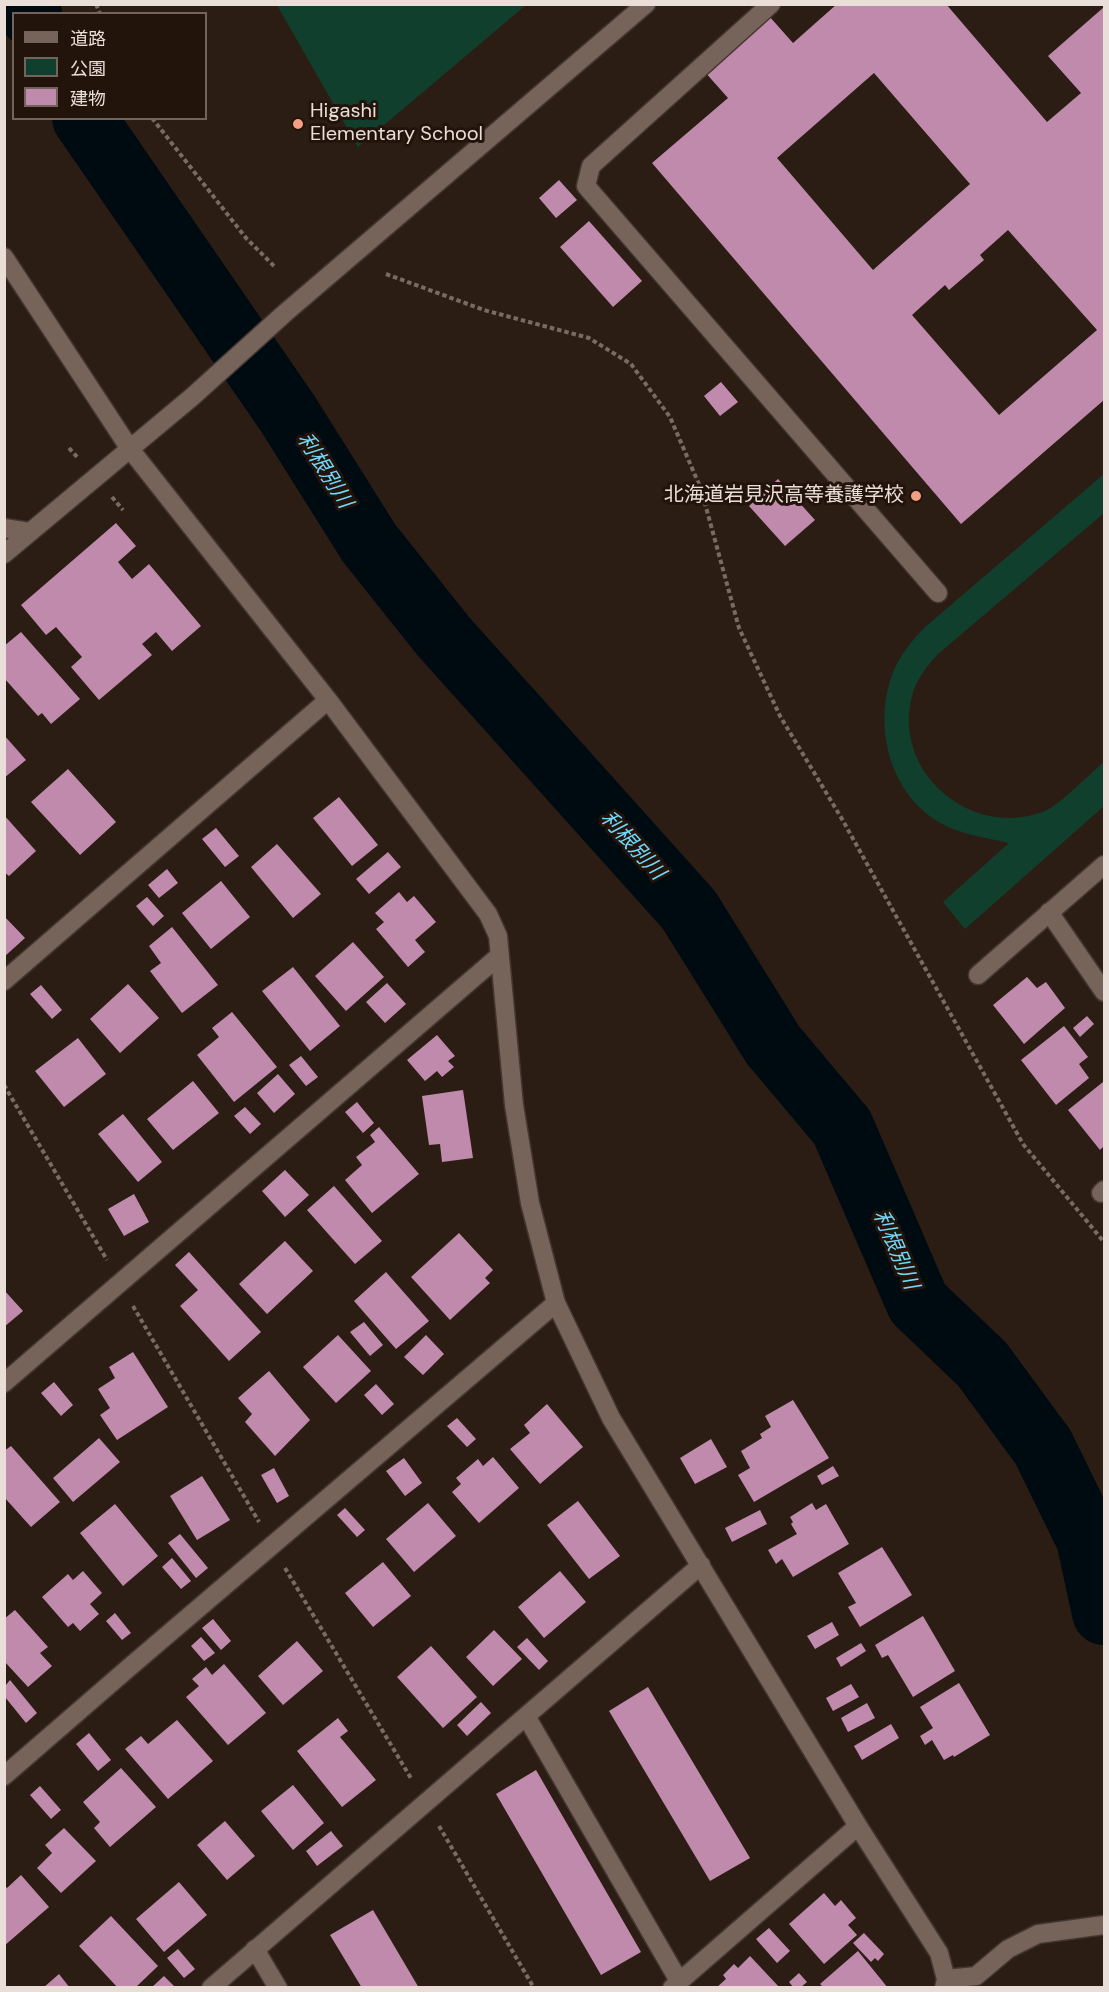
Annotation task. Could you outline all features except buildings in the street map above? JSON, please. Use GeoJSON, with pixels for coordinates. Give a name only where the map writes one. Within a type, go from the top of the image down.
{"type":"FeatureCollection","features":[{"type":"Feature","properties":{"kind":"street"},"geometry":{"type":"LineString","coordinates":[[4,554],[192,397],[285,313],[646,4]]}},
{"type":"Feature","properties":{"kind":"street"},"geometry":{"type":"LineString","coordinates":[[771,4],[591,166],[586,186],[938,593]]}},
{"type":"Feature","properties":{"kind":"street"},"geometry":{"type":"LineString","coordinates":[[4,257],[130,449],[328,700],[488,914],[498,936],[514,1105],[530,1203],[556,1303],[611,1418],[858,1826],[939,1953],[945,1983],[976,1976],[1008,1949],[1038,1934],[1104,1925]]}},
{"type":"Feature","properties":{"kind":"street"},"geometry":{"type":"LineString","coordinates":[[4,528],[30,532]]}},
{"type":"Feature","properties":{"kind":"street"},"geometry":{"type":"LineString","coordinates":[[4,981],[328,700]]}},
{"type":"Feature","properties":{"kind":"street"},"geometry":{"type":"LineString","coordinates":[[978,975],[1104,865]]}},
{"type":"Feature","properties":{"kind":"street"},"geometry":{"type":"LineString","coordinates":[[1049,912],[1104,992]]}},
{"type":"Feature","properties":{"kind":"street"},"geometry":{"type":"LineString","coordinates":[[4,1383],[499,956]]}},
{"type":"Feature","properties":{"kind":"street"},"geometry":{"type":"LineString","coordinates":[[4,1776],[556,1303]]}},
{"type":"Feature","properties":{"kind":"street"},"geometry":{"type":"LineString","coordinates":[[211,1988],[701,1565]]}},
{"type":"Feature","properties":{"kind":"street"},"geometry":{"type":"LineString","coordinates":[[526,1716],[675,1984],[858,1826]]}},
{"type":"Feature","properties":{"kind":"street"},"geometry":{"type":"LineString","coordinates":[[255,1949],[278,1988]]}},
{"type":"Feature","properties":{"kind":"path"},"geometry":{"type":"LineString","coordinates":[[154,120],[246,238],[275,267]]}},
{"type":"Feature","properties":{"kind":"path"},"geometry":{"type":"LineString","coordinates":[[386,274],[484,310],[589,338],[631,364],[670,417],[701,489],[739,628],[780,716],[842,819],[1023,1144],[1104,1242]]}},
{"type":"Feature","properties":{"kind":"green space"},"geometry":{"type":"Polygon","coordinates":[[[277,5],[526,5],[358,147],[277,5]]]}},
{"type":"Feature","properties":{"kind":"green space"},"geometry":{"type":"Polygon","coordinates":[[[1104,474],[1104,513],[938,654],[922,674],[912,696],[909,724],[914,751],[926,774],[944,793],[966,808],[991,816],[1018,818],[1045,811],[1066,796],[1104,762],[1104,806],[965,929],[943,902],[1009,843],[970,834],[942,824],[918,806],[905,789],[888,752],[885,731],[885,710],[894,670],[911,643],[924,628],[1104,474]]]}},
{"type":"Feature","properties":{"kind":"waterway","name":"利根別川"},"geometry":{"type":"LineString","coordinates":[[27,4],[29,12]]}},
{"type":"Feature","properties":{"kind":"waterway","name":"利根別川"},"geometry":{"type":"LineString","coordinates":[[85,120],[288,414],[369,543],[444,637],[689,910],[773,1045],[842,1127],[918,1303],[982,1364],[1043,1447],[1088,1539],[1104,1613]]}},
{"type":"Feature","properties":{"kind":"place","name":"Higashi Elementary School"},"geometry":{"type":"Point","coordinates":[298,124]}},
{"type":"Feature","properties":{"kind":"place","name":"北海道岩見沢高等養護学校"},"geometry":{"type":"Point","coordinates":[916,496]}}]}
